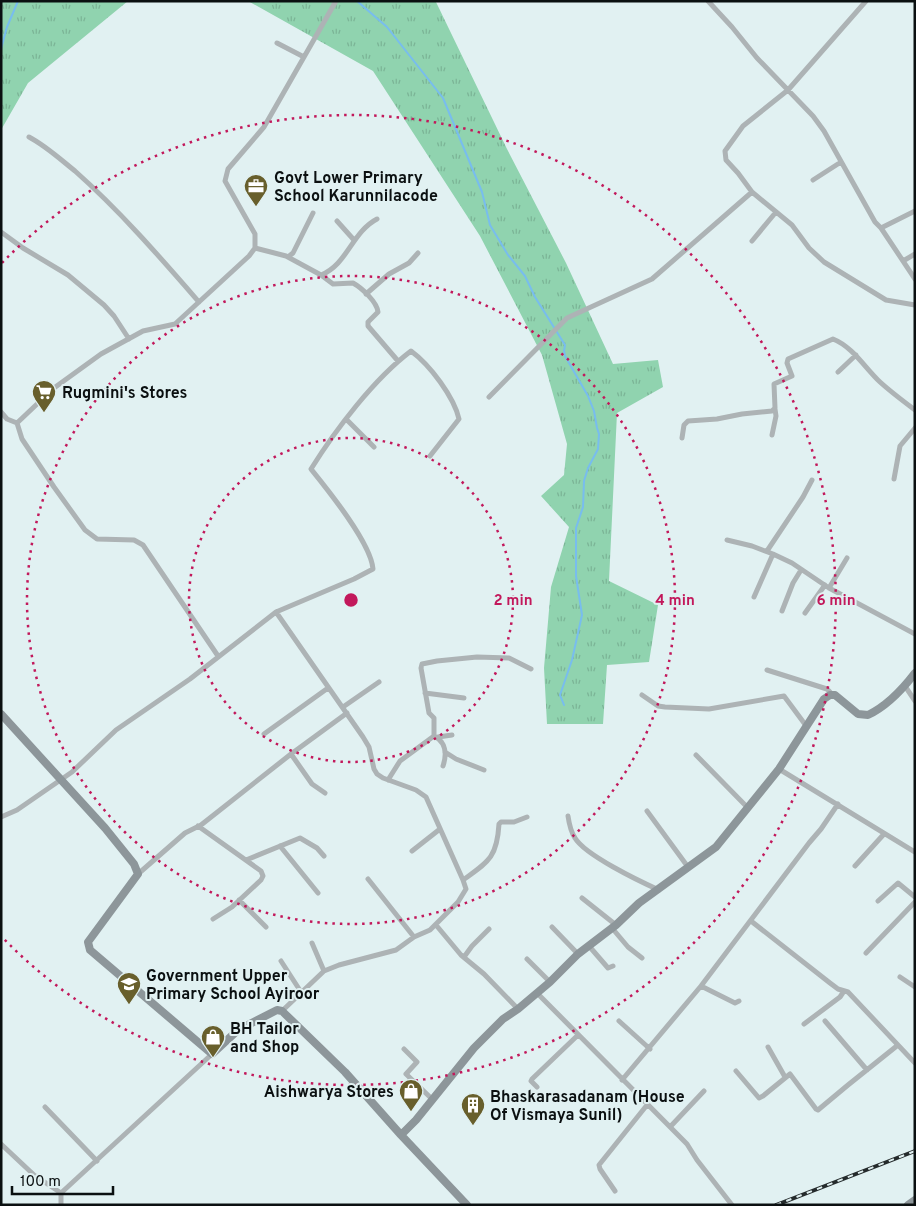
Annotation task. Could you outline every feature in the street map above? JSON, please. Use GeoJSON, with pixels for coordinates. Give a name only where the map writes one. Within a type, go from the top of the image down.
{"type":"FeatureCollection","features":[{"type":"Feature","properties":{"kind":"main road"},"geometry":{"type":"LineString","coordinates":[[400,1135],[416,1120],[474,1048],[503,1019],[550,982],[578,954],[614,927],[639,903],[716,847],[780,769],[824,699],[830,695],[835,696],[858,714],[868,715],[885,705],[905,686],[915,673]]}},
{"type":"Feature","properties":{"kind":"main road"},"geometry":{"type":"LineString","coordinates":[[1,714],[105,828],[134,864],[138,874],[88,942],[90,950],[212,1054],[238,1030],[277,1010],[282,1011],[345,1072],[400,1135],[467,1205]]}},
{"type":"Feature","properties":{"kind":"main road"},"geometry":{"type":"LineString","coordinates":[[908,1205],[915,1200]]}},
{"type":"Feature","properties":{"kind":"street"},"geometry":{"type":"LineString","coordinates":[[17,423],[54,388],[101,354],[144,331],[175,324],[249,256],[255,248],[255,234],[225,181],[228,169],[264,127],[336,1]]}},
{"type":"Feature","properties":{"kind":"street"},"geometry":{"type":"LineString","coordinates":[[708,1],[757,58],[814,116],[875,222],[915,279]]}},
{"type":"Feature","properties":{"kind":"street"},"geometry":{"type":"LineString","coordinates":[[866,1],[788,90],[743,126],[725,151],[726,160],[752,192],[792,225],[809,248],[824,262],[886,300],[915,305]]}},
{"type":"Feature","properties":{"kind":"street"},"geometry":{"type":"LineString","coordinates":[[277,43],[304,57]]}},
{"type":"Feature","properties":{"kind":"street"},"geometry":{"type":"LineString","coordinates":[[29,137],[44,145],[128,221],[198,302]]}},
{"type":"Feature","properties":{"kind":"street"},"geometry":{"type":"LineString","coordinates":[[813,180],[842,162]]}},
{"type":"Feature","properties":{"kind":"street"},"geometry":{"type":"LineString","coordinates":[[489,398],[567,318],[652,279],[752,192]]}},
{"type":"Feature","properties":{"kind":"street"},"geometry":{"type":"LineString","coordinates":[[880,228],[915,211]]}},
{"type":"Feature","properties":{"kind":"street"},"geometry":{"type":"LineString","coordinates":[[752,240],[776,212]]}},
{"type":"Feature","properties":{"kind":"street"},"geometry":{"type":"LineString","coordinates":[[288,257],[293,253],[312,213]]}},
{"type":"Feature","properties":{"kind":"street"},"geometry":{"type":"LineString","coordinates":[[320,276],[325,274],[346,254],[354,240],[370,223],[377,220]]}},
{"type":"Feature","properties":{"kind":"street"},"geometry":{"type":"LineString","coordinates":[[337,221],[354,240]]}},
{"type":"Feature","properties":{"kind":"street"},"geometry":{"type":"LineString","coordinates":[[1,232],[23,248],[68,275],[104,305],[114,316],[129,339]]}},
{"type":"Feature","properties":{"kind":"street"},"geometry":{"type":"LineString","coordinates":[[255,248],[288,257],[333,284],[353,283],[378,308],[378,312],[368,322],[368,326],[398,361]]}},
{"type":"Feature","properties":{"kind":"street"},"geometry":{"type":"LineString","coordinates":[[366,294],[389,274],[409,263],[418,253]]}},
{"type":"Feature","properties":{"kind":"street"},"geometry":{"type":"LineString","coordinates":[[903,261],[915,254]]}},
{"type":"Feature","properties":{"kind":"street"},"geometry":{"type":"LineString","coordinates":[[772,435],[776,416],[774,384],[792,376],[787,363],[790,357],[833,339],[840,342],[856,355],[879,381],[915,410]]}},
{"type":"Feature","properties":{"kind":"street"},"geometry":{"type":"LineString","coordinates":[[1,817],[17,810],[61,780],[88,758],[116,730],[190,679],[276,612],[373,569],[373,563],[362,541],[345,514],[311,469],[346,419],[398,361],[411,351],[431,370],[457,409],[459,419],[430,456]]}},
{"type":"Feature","properties":{"kind":"street"},"geometry":{"type":"LineString","coordinates":[[838,372],[856,355]]}},
{"type":"Feature","properties":{"kind":"street"},"geometry":{"type":"LineString","coordinates":[[682,438],[684,425],[688,421],[717,419],[775,409]]}},
{"type":"Feature","properties":{"kind":"street"},"geometry":{"type":"LineString","coordinates":[[1,412],[7,418],[17,423],[22,439],[85,530],[97,539],[134,540],[143,545],[218,656]]}},
{"type":"Feature","properties":{"kind":"street"},"geometry":{"type":"LineString","coordinates":[[1,422],[7,418]]}},
{"type":"Feature","properties":{"kind":"street"},"geometry":{"type":"LineString","coordinates":[[346,419],[374,447]]}},
{"type":"Feature","properties":{"kind":"street"},"geometry":{"type":"LineString","coordinates":[[894,479],[900,446],[915,428]]}},
{"type":"Feature","properties":{"kind":"street"},"geometry":{"type":"LineString","coordinates":[[767,551],[812,480]]}},
{"type":"Feature","properties":{"kind":"street"},"geometry":{"type":"LineString","coordinates":[[727,540],[774,554],[827,586],[915,634]]}},
{"type":"Feature","properties":{"kind":"street"},"geometry":{"type":"LineString","coordinates":[[754,597],[774,554]]}},
{"type":"Feature","properties":{"kind":"street"},"geometry":{"type":"LineString","coordinates":[[805,613],[847,558]]}},
{"type":"Feature","properties":{"kind":"street"},"geometry":{"type":"LineString","coordinates":[[782,610],[801,570]]}},
{"type":"Feature","properties":{"kind":"street"},"geometry":{"type":"LineString","coordinates":[[276,612],[328,688],[347,712],[369,747],[376,772],[388,780],[416,790],[430,804],[466,889],[458,902],[430,930],[414,937],[396,950],[339,965],[324,971],[282,1011]]}},
{"type":"Feature","properties":{"kind":"street"},"geometry":{"type":"LineString","coordinates":[[443,766],[445,752],[443,745],[436,737],[434,718],[429,712],[422,665],[477,658],[508,658],[531,669]]}},
{"type":"Feature","properties":{"kind":"street"},"geometry":{"type":"LineString","coordinates":[[767,670],[828,689],[830,695]]}},
{"type":"Feature","properties":{"kind":"street"},"geometry":{"type":"LineString","coordinates":[[343,707],[379,682]]}},
{"type":"Feature","properties":{"kind":"street"},"geometry":{"type":"LineString","coordinates":[[905,686],[915,700]]}},
{"type":"Feature","properties":{"kind":"street"},"geometry":{"type":"LineString","coordinates":[[264,734],[328,688]]}},
{"type":"Feature","properties":{"kind":"street"},"geometry":{"type":"LineString","coordinates":[[425,693],[464,698]]}},
{"type":"Feature","properties":{"kind":"street"},"geometry":{"type":"LineString","coordinates":[[642,695],[658,706],[709,709],[784,696],[807,727]]}},
{"type":"Feature","properties":{"kind":"street"},"geometry":{"type":"LineString","coordinates":[[138,874],[185,833],[198,826],[347,712]]}},
{"type":"Feature","properties":{"kind":"street"},"geometry":{"type":"LineString","coordinates":[[388,780],[400,761],[436,737],[452,735]]}},
{"type":"Feature","properties":{"kind":"street"},"geometry":{"type":"LineString","coordinates":[[445,752],[484,770]]}},
{"type":"Feature","properties":{"kind":"street"},"geometry":{"type":"LineString","coordinates":[[291,754],[312,784],[325,793]]}},
{"type":"Feature","properties":{"kind":"street"},"geometry":{"type":"LineString","coordinates":[[696,755],[748,808]]}},
{"type":"Feature","properties":{"kind":"street"},"geometry":{"type":"LineString","coordinates":[[780,769],[915,852]]}},
{"type":"Feature","properties":{"kind":"street"},"geometry":{"type":"LineString","coordinates":[[622,1080],[701,986],[838,804]]}},
{"type":"Feature","properties":{"kind":"street"},"geometry":{"type":"LineString","coordinates":[[647,811],[688,867]]}},
{"type":"Feature","properties":{"kind":"street"},"geometry":{"type":"LineString","coordinates":[[568,816],[575,839],[584,848],[637,880],[659,890]]}},
{"type":"Feature","properties":{"kind":"street"},"geometry":{"type":"LineString","coordinates":[[462,880],[484,864],[496,850],[499,824],[501,822],[514,822],[527,817]]}},
{"type":"Feature","properties":{"kind":"street"},"geometry":{"type":"LineString","coordinates":[[198,826],[261,871],[263,876],[239,900],[213,919]]}},
{"type":"Feature","properties":{"kind":"street"},"geometry":{"type":"LineString","coordinates":[[412,850],[440,829]]}},
{"type":"Feature","properties":{"kind":"street"},"geometry":{"type":"LineString","coordinates":[[855,866],[884,834]]}},
{"type":"Feature","properties":{"kind":"street"},"geometry":{"type":"LineString","coordinates":[[246,860],[300,838],[307,844],[317,848],[324,856]]}},
{"type":"Feature","properties":{"kind":"street"},"geometry":{"type":"LineString","coordinates":[[280,846],[318,894]]}},
{"type":"Feature","properties":{"kind":"street"},"geometry":{"type":"LineString","coordinates":[[368,879],[414,937]]}},
{"type":"Feature","properties":{"kind":"street"},"geometry":{"type":"LineString","coordinates":[[878,901],[898,883],[915,897]]}},
{"type":"Feature","properties":{"kind":"street"},"geometry":{"type":"LineString","coordinates":[[582,898],[614,927],[628,947],[642,958]]}},
{"type":"Feature","properties":{"kind":"street"},"geometry":{"type":"LineString","coordinates":[[239,900],[266,927]]}},
{"type":"Feature","properties":{"kind":"street"},"geometry":{"type":"LineString","coordinates":[[866,953],[915,902]]}},
{"type":"Feature","properties":{"kind":"street"},"geometry":{"type":"LineString","coordinates":[[751,922],[838,989],[848,992],[915,1063]]}},
{"type":"Feature","properties":{"kind":"street"},"geometry":{"type":"LineString","coordinates":[[436,925],[447,940],[518,1009]]}},
{"type":"Feature","properties":{"kind":"street"},"geometry":{"type":"LineString","coordinates":[[552,927],[578,954]]}},
{"type":"Feature","properties":{"kind":"street"},"geometry":{"type":"LineString","coordinates":[[464,957],[472,946],[490,929]]}},
{"type":"Feature","properties":{"kind":"street"},"geometry":{"type":"LineString","coordinates":[[312,942],[324,971]]}},
{"type":"Feature","properties":{"kind":"street"},"geometry":{"type":"LineString","coordinates":[[589,946],[608,968],[613,966]]}},
{"type":"Feature","properties":{"kind":"street"},"geometry":{"type":"LineString","coordinates":[[527,959],[550,982]]}},
{"type":"Feature","properties":{"kind":"street"},"geometry":{"type":"LineString","coordinates":[[281,961],[301,992]]}},
{"type":"Feature","properties":{"kind":"street"},"geometry":{"type":"LineString","coordinates":[[900,977],[915,987]]}},
{"type":"Feature","properties":{"kind":"street"},"geometry":{"type":"LineString","coordinates":[[701,986],[735,1004],[739,1001]]}},
{"type":"Feature","properties":{"kind":"street"},"geometry":{"type":"LineString","coordinates":[[804,1024],[840,997],[844,991]]}},
{"type":"Feature","properties":{"kind":"street"},"geometry":{"type":"LineString","coordinates":[[537,993],[687,1144],[732,1205]]}},
{"type":"Feature","properties":{"kind":"street"},"geometry":{"type":"LineString","coordinates":[[618,1021],[650,1049]]}},
{"type":"Feature","properties":{"kind":"street"},"geometry":{"type":"LineString","coordinates":[[825,1021],[859,1058],[867,1070]]}},
{"type":"Feature","properties":{"kind":"street"},"geometry":{"type":"LineString","coordinates":[[537,1087],[531,1081],[532,1079],[578,1035]]}},
{"type":"Feature","properties":{"kind":"street"},"geometry":{"type":"LineString","coordinates":[[736,1071],[759,1098],[790,1074],[818,1110],[898,1045]]}},
{"type":"Feature","properties":{"kind":"street"},"geometry":{"type":"LineString","coordinates":[[768,1047],[785,1076]]}},
{"type":"Feature","properties":{"kind":"street"},"geometry":{"type":"LineString","coordinates":[[404,1049],[417,1062],[406,1074],[433,1100]]}},
{"type":"Feature","properties":{"kind":"street"},"geometry":{"type":"LineString","coordinates":[[61,1205],[61,1194],[212,1054]]}},
{"type":"Feature","properties":{"kind":"street"},"geometry":{"type":"LineString","coordinates":[[670,1127],[704,1091]]}},
{"type":"Feature","properties":{"kind":"street"},"geometry":{"type":"LineString","coordinates":[[615,1191],[599,1165],[648,1105]]}},
{"type":"Feature","properties":{"kind":"street"},"geometry":{"type":"LineString","coordinates":[[45,1107],[96,1161]]}},
{"type":"Feature","properties":{"kind":"street"},"geometry":{"type":"LineString","coordinates":[[1,1144],[34,1176],[61,1194]]}},
{"type":"Feature","properties":{"kind":"green space"},"geometry":{"type":"Polygon","coordinates":[[[1,1],[128,1],[28,83],[1,130],[1,1]]]}},
{"type":"Feature","properties":{"kind":"green space"},"geometry":{"type":"Polygon","coordinates":[[[248,1],[436,2],[507,149],[566,263],[613,364],[658,360],[663,387],[617,413],[609,581],[658,605],[649,662],[607,665],[603,724],[547,724],[544,668],[551,587],[569,527],[541,496],[564,475],[567,444],[542,355],[480,236],[373,71],[248,1]]]}},
{"type":"Feature","properties":{"kind":"waterway"},"geometry":{"type":"LineString","coordinates":[[1,49],[7,27],[18,1]]}},
{"type":"Feature","properties":{"kind":"waterway"},"geometry":{"type":"LineString","coordinates":[[357,1],[387,27],[443,98],[482,192],[490,225],[508,255],[525,276],[535,297],[565,345],[565,356],[588,396],[594,411],[599,434],[598,449],[588,468],[584,481],[583,507],[576,528],[576,576],[582,615],[572,660],[560,695],[564,705]]}},
{"type":"Feature","properties":{"kind":"railway"},"geometry":{"type":"LineString","coordinates":[[776,1205],[915,1151]]}},
{"type":"Feature","properties":{"kind":"place","name":"Govt Lower Primary School Karunnilacode"},"geometry":{"type":"Point","coordinates":[256,207]}},
{"type":"Feature","properties":{"kind":"place","name":"Rugmini's Stores"},"geometry":{"type":"Point","coordinates":[44,413]}},
{"type":"Feature","properties":{"kind":"place","name":"Government Upper Primary School Ayiroor"},"geometry":{"type":"Point","coordinates":[129,1005]}},
{"type":"Feature","properties":{"kind":"place","name":"BH Tailor and Shop"},"geometry":{"type":"Point","coordinates":[213,1058]}},
{"type":"Feature","properties":{"kind":"place","name":"Aishwarya Stores"},"geometry":{"type":"Point","coordinates":[411,1112]}},
{"type":"Feature","properties":{"kind":"place","name":"Bhaskarasadanam (House Of Vismaya Sunil)"},"geometry":{"type":"Point","coordinates":[473,1126]}}]}
